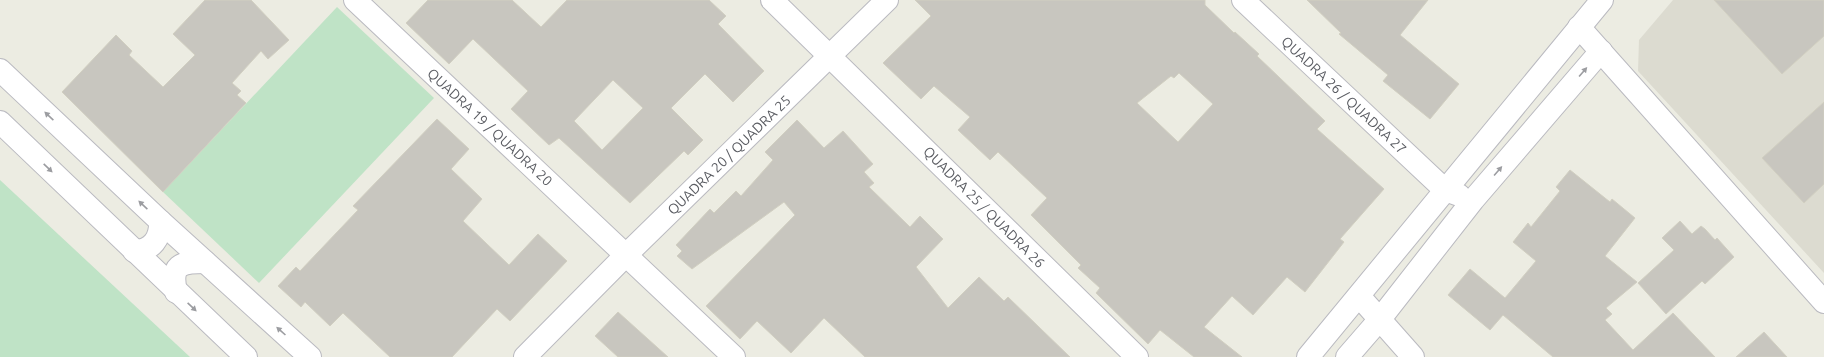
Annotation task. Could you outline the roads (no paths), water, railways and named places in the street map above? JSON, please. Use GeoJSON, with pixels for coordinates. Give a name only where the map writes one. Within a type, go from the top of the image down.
{"type":"FeatureCollection","features":[{"type":"Feature","properties":{"kind":"street","name":"QUADRA 19 / QUADRA 20"},"geometry":{"type":"LineString","coordinates":[[354,0],[734,357]]}},
{"type":"Feature","properties":{"kind":"street","name":"QUADRA 25 / QUADRA 26"},"geometry":{"type":"LineString","coordinates":[[772,0],[831,56],[1136,357]]}},
{"type":"Feature","properties":{"kind":"street","name":"QUADRA 20 / QUADRA 25"},"geometry":{"type":"LineString","coordinates":[[525,357],[626,255],[887,0]]}},
{"type":"Feature","properties":{"kind":"street","name":"QUADRA 26 / QUADRA 27"},"geometry":{"type":"LineString","coordinates":[[1243,0],[1445,190]]}},
{"type":"Feature","properties":{"kind":"street"},"geometry":{"type":"LineString","coordinates":[[1308,357],[1602,0]]}},
{"type":"Feature","properties":{"kind":"street"},"geometry":{"type":"LineString","coordinates":[[1579,27],[1824,302]]}},
{"type":"Feature","properties":{"kind":"street"},"geometry":{"type":"LineString","coordinates":[[1347,357],[1380,319],[1473,200],[1601,51]]}},
{"type":"Feature","properties":{"kind":"street"},"geometry":{"type":"LineString","coordinates":[[0,70],[160,221],[310,357]]}},
{"type":"Feature","properties":{"kind":"street"},"geometry":{"type":"LineString","coordinates":[[0,122],[176,292],[246,357]]}},
{"type":"Feature","properties":{"kind":"street"},"geometry":{"type":"LineString","coordinates":[[1445,190],[1473,200]]}},
{"type":"Feature","properties":{"kind":"street"},"geometry":{"type":"LineString","coordinates":[[134,251],[144,250],[154,244],[159,234],[160,221]]}},
{"type":"Feature","properties":{"kind":"street"},"geometry":{"type":"LineString","coordinates":[[176,292],[173,278],[178,267],[184,263],[205,262]]}},
{"type":"Feature","properties":{"kind":"street"},"geometry":{"type":"LineString","coordinates":[[1358,296],[1413,357]]}}]}
